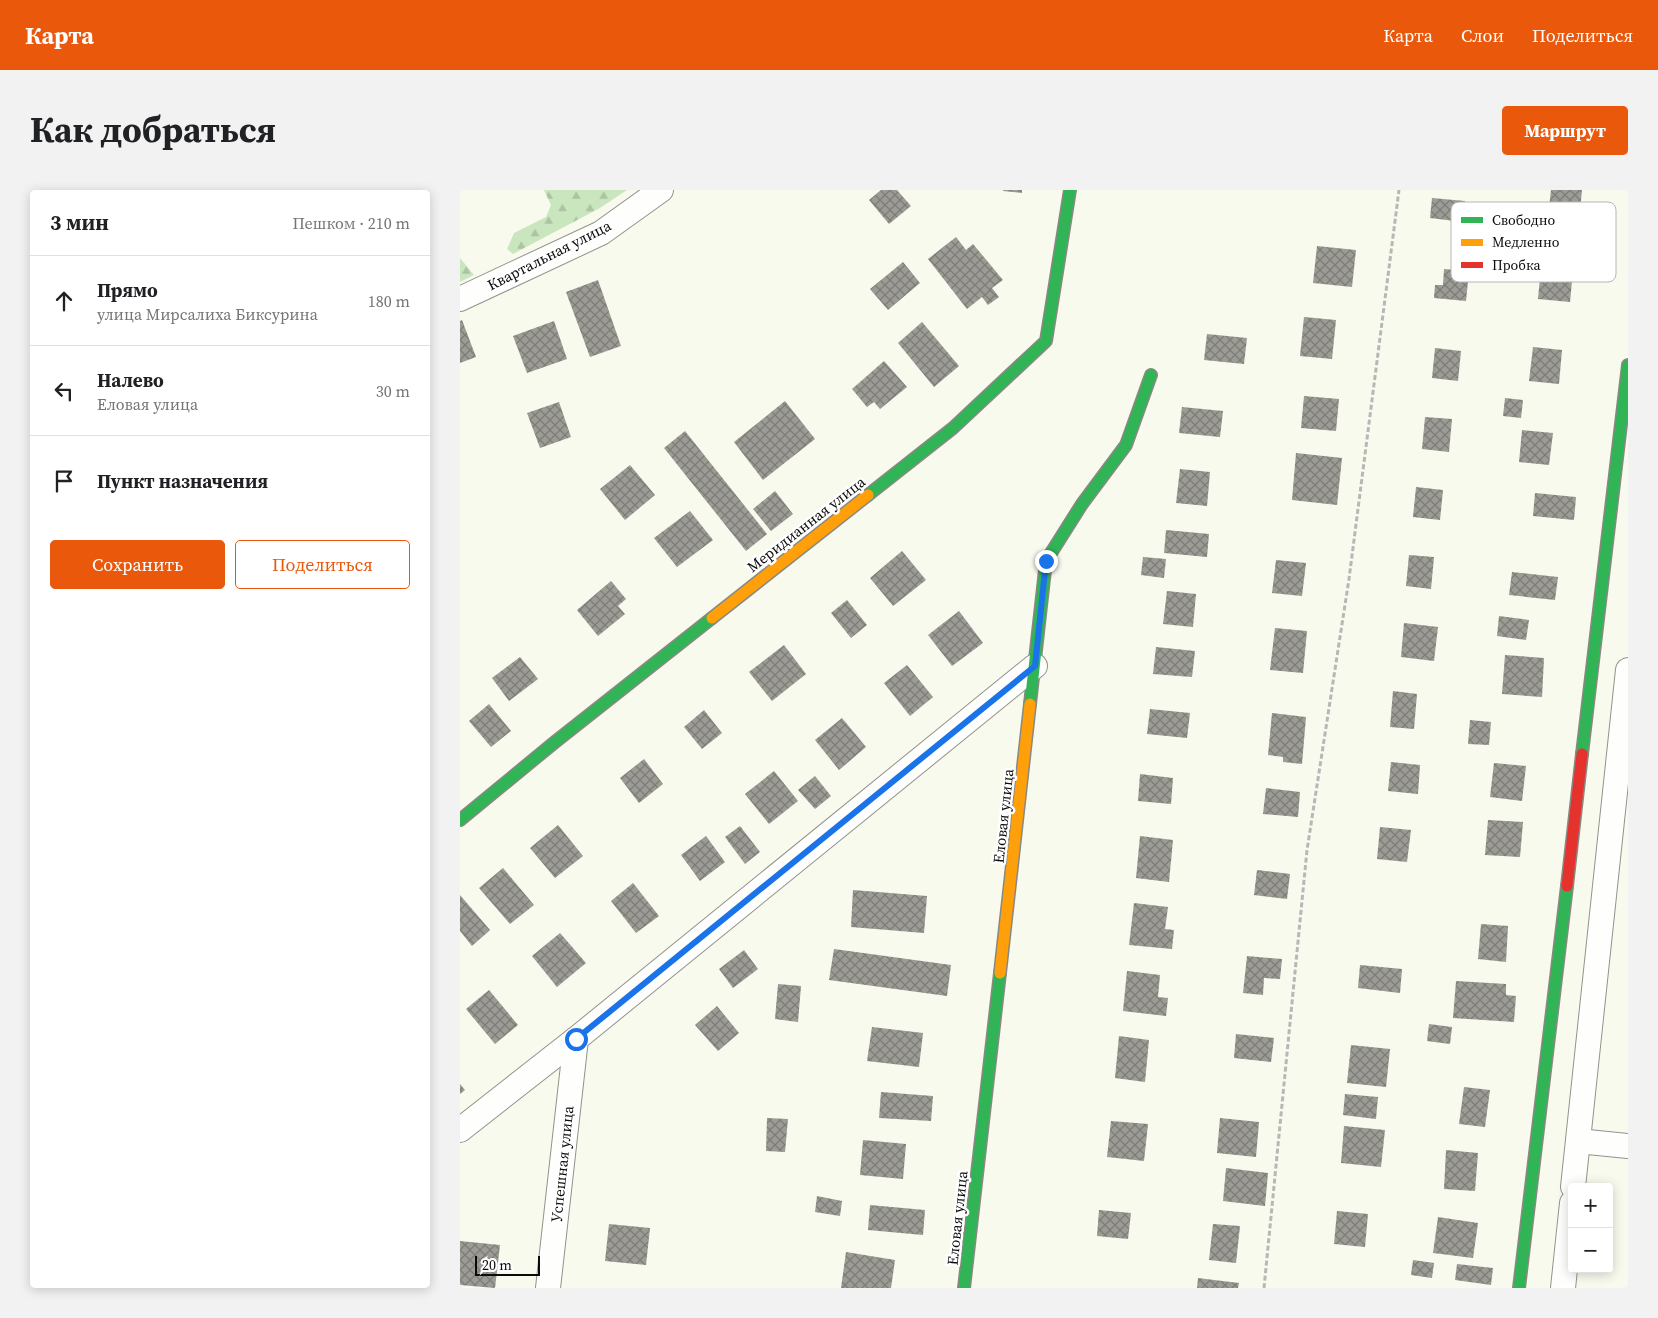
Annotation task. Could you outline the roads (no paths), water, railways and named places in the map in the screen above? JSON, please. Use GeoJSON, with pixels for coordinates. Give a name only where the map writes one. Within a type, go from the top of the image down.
{"type":"FeatureCollection","features":[{"type":"Feature","properties":{"kind":"street","name":"Квартальная улица"},"geometry":{"type":"LineString","coordinates":[[460,299],[601,233],[661,190]]}},
{"type":"Feature","properties":{"kind":"street","name":"Меридианная улица"},"geometry":{"type":"LineString","coordinates":[[460,820],[563,735],[953,428],[1046,341],[1070,190]]}},
{"type":"Feature","properties":{"kind":"street"},"geometry":{"type":"LineString","coordinates":[[1520,1288],[1628,365]]}},
{"type":"Feature","properties":{"kind":"street","name":"Еловая улица"},"geometry":{"type":"LineString","coordinates":[[964,1288],[1046,561],[1082,504],[1126,445],[1151,375]]}},
{"type":"Feature","properties":{"kind":"street"},"geometry":{"type":"LineString","coordinates":[[460,1130],[576,1039],[1035,666]]}},
{"type":"Feature","properties":{"kind":"street"},"geometry":{"type":"LineString","coordinates":[[1574,1183],[1628,670]]}},
{"type":"Feature","properties":{"kind":"street","name":"Успешная улица"},"geometry":{"type":"LineString","coordinates":[[548,1288],[576,1039]]}},
{"type":"Feature","properties":{"kind":"street"},"geometry":{"type":"LineString","coordinates":[[1578,1141],[1628,1146]]}},
{"type":"Feature","properties":{"kind":"street"},"geometry":{"type":"LineString","coordinates":[[1563,1288],[1569,1228]]}}]}
